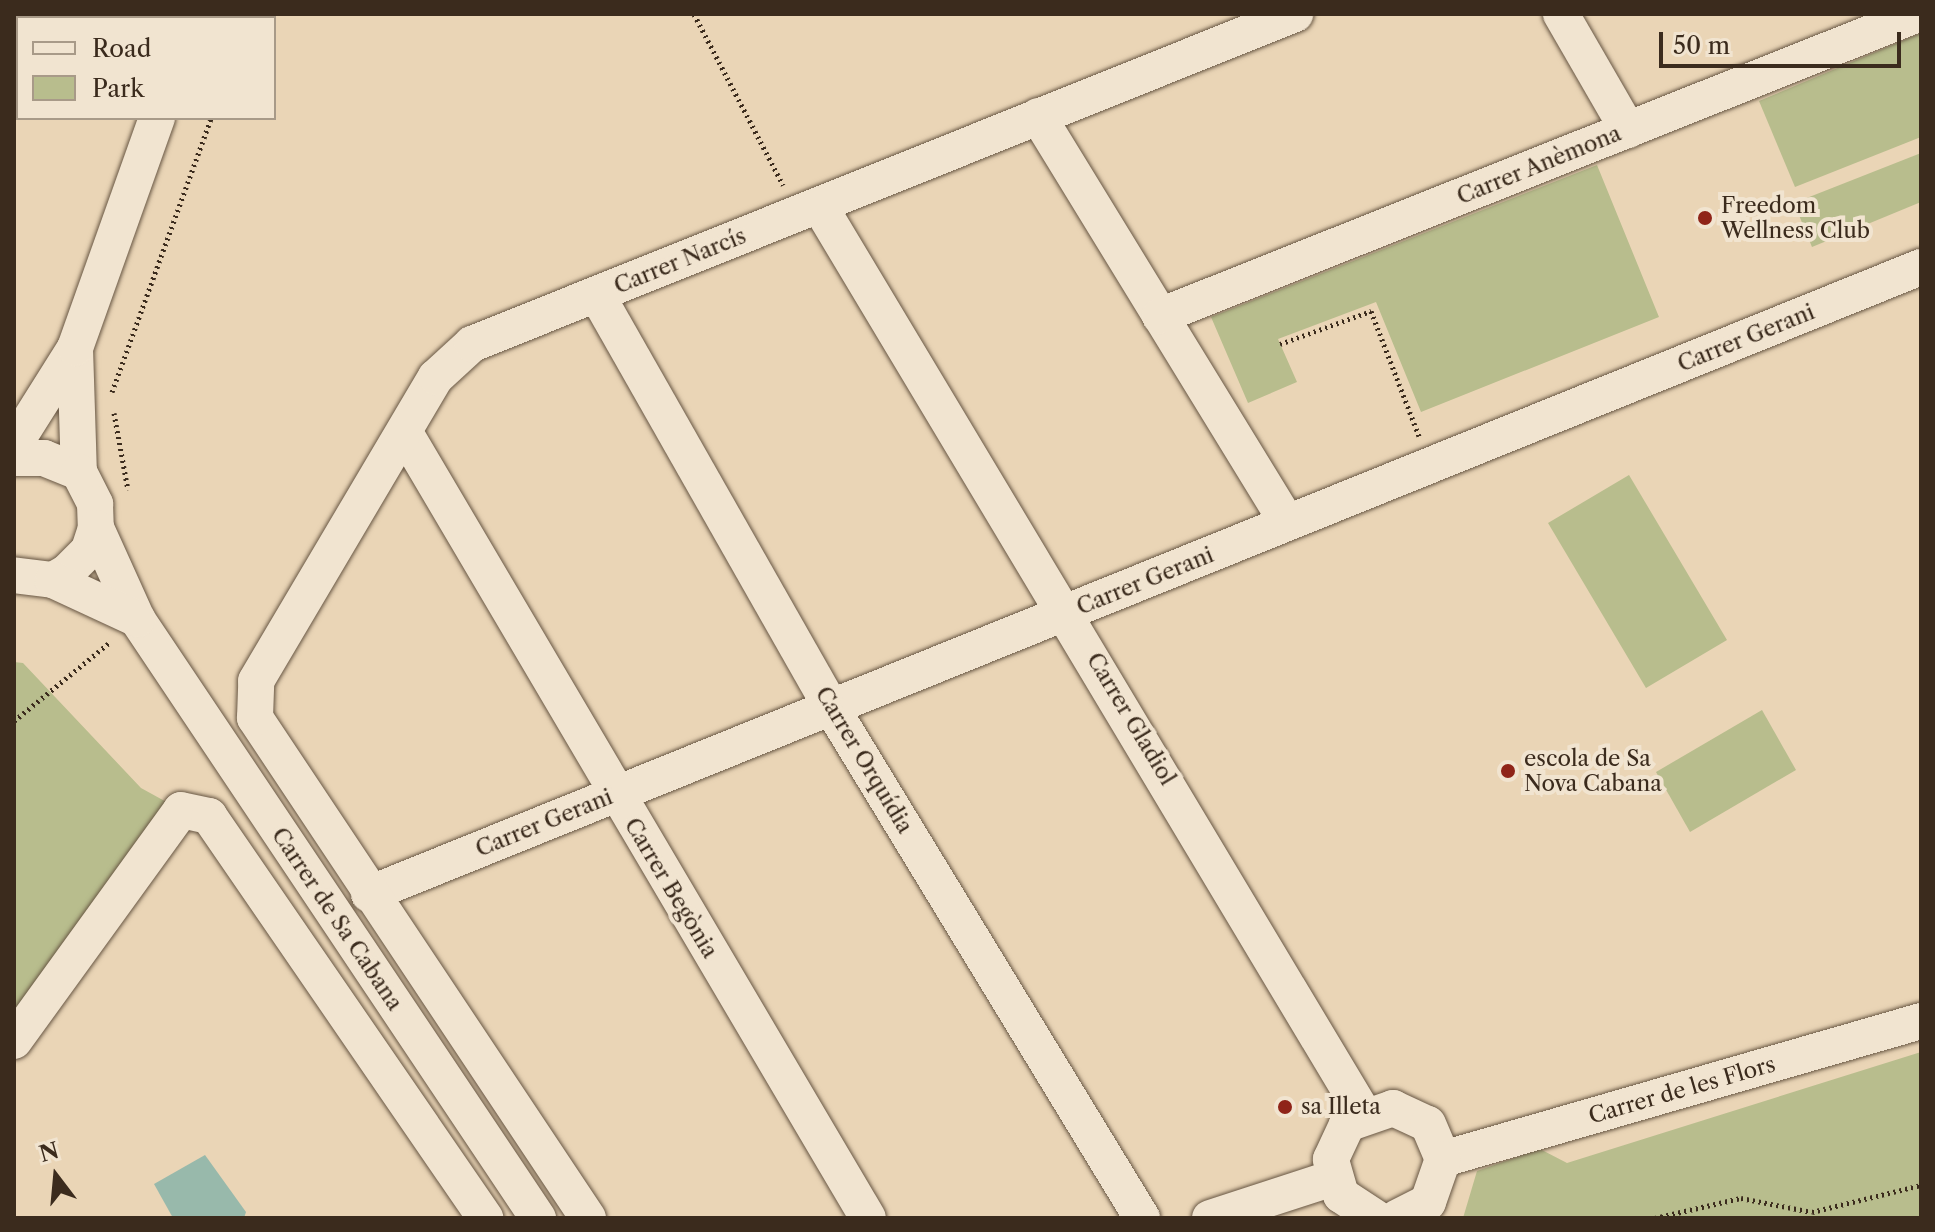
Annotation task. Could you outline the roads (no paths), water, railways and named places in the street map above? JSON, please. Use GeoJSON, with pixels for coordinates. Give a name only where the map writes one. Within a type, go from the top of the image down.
{"type":"FeatureCollection","features":[{"type":"Feature","properties":{"kind":"street","name":"Carrer Narcís"},"geometry":{"type":"LineString","coordinates":[[369,894],[255,718],[256,681],[436,377],[472,344],[1295,14]]}},
{"type":"Feature","properties":{"kind":"street"},"geometry":{"type":"LineString","coordinates":[[1561,14],[1628,130]]}},
{"type":"Feature","properties":{"kind":"street","name":"Carrer Anèmona"},"geometry":{"type":"LineString","coordinates":[[1160,316],[1918,14]]}},
{"type":"Feature","properties":{"kind":"street"},"geometry":{"type":"LineString","coordinates":[[1038,116],[1287,523]]}},
{"type":"Feature","properties":{"kind":"street"},"geometry":{"type":"LineString","coordinates":[[14,445],[75,348],[156,120]]}},
{"type":"Feature","properties":{"kind":"street","name":"Carrer Gladiol"},"geometry":{"type":"LineString","coordinates":[[819,205],[1067,612],[1363,1113]]}},
{"type":"Feature","properties":{"kind":"street","name":"Carrer Gerani"},"geometry":{"type":"LineString","coordinates":[[369,894],[1921,267]]}},
{"type":"Feature","properties":{"kind":"street","name":"Carrer Orquídia"},"geometry":{"type":"LineString","coordinates":[[597,295],[831,707],[1142,1218]]}},
{"type":"Feature","properties":{"kind":"street","name":"Carrer de Sa Cabana"},"geometry":{"type":"LineString","coordinates":[[75,348],[79,472],[96,528],[137,619],[538,1218]]}},
{"type":"Feature","properties":{"kind":"street","name":"Carrer Begònia"},"geometry":{"type":"LineString","coordinates":[[405,433],[615,794],[868,1218]]}},
{"type":"Feature","properties":{"kind":"street"},"geometry":{"type":"LineString","coordinates":[[14,458],[44,458],[79,472]]}},
{"type":"Feature","properties":{"kind":"street"},"geometry":{"type":"LineString","coordinates":[[53,580],[89,550],[96,528]]}},
{"type":"Feature","properties":{"kind":"street"},"geometry":{"type":"LineString","coordinates":[[14,575],[53,580],[137,619]]}},
{"type":"Feature","properties":{"kind":"street"},"geometry":{"type":"LineString","coordinates":[[14,1041],[181,810],[209,816],[485,1218]]}},
{"type":"Feature","properties":{"kind":"street"},"geometry":{"type":"LineString","coordinates":[[369,894],[588,1218]]}},
{"type":"Feature","properties":{"kind":"street","name":"Carrer de les Flors"},"geometry":{"type":"LineString","coordinates":[[1443,1159],[1921,1021]]}},
{"type":"Feature","properties":{"kind":"street"},"geometry":{"type":"LineString","coordinates":[[1376,1218],[1354,1209],[1333,1178],[1336,1140],[1363,1113],[1411,1113],[1439,1140],[1443,1159],[1439,1186],[1408,1217]]}},
{"type":"Feature","properties":{"kind":"street"},"geometry":{"type":"LineString","coordinates":[[1210,1218],[1333,1178]]}},
{"type":"Feature","properties":{"kind":"place","name":"Freedom Wellness Club"},"geometry":{"type":"Point","coordinates":[1705,218]}},
{"type":"Feature","properties":{"kind":"place","name":"escola de Sa Nova Cabana"},"geometry":{"type":"Point","coordinates":[1508,771]}},
{"type":"Feature","properties":{"kind":"place","name":"sa Illeta"},"geometry":{"type":"Point","coordinates":[1285,1107]}}]}
